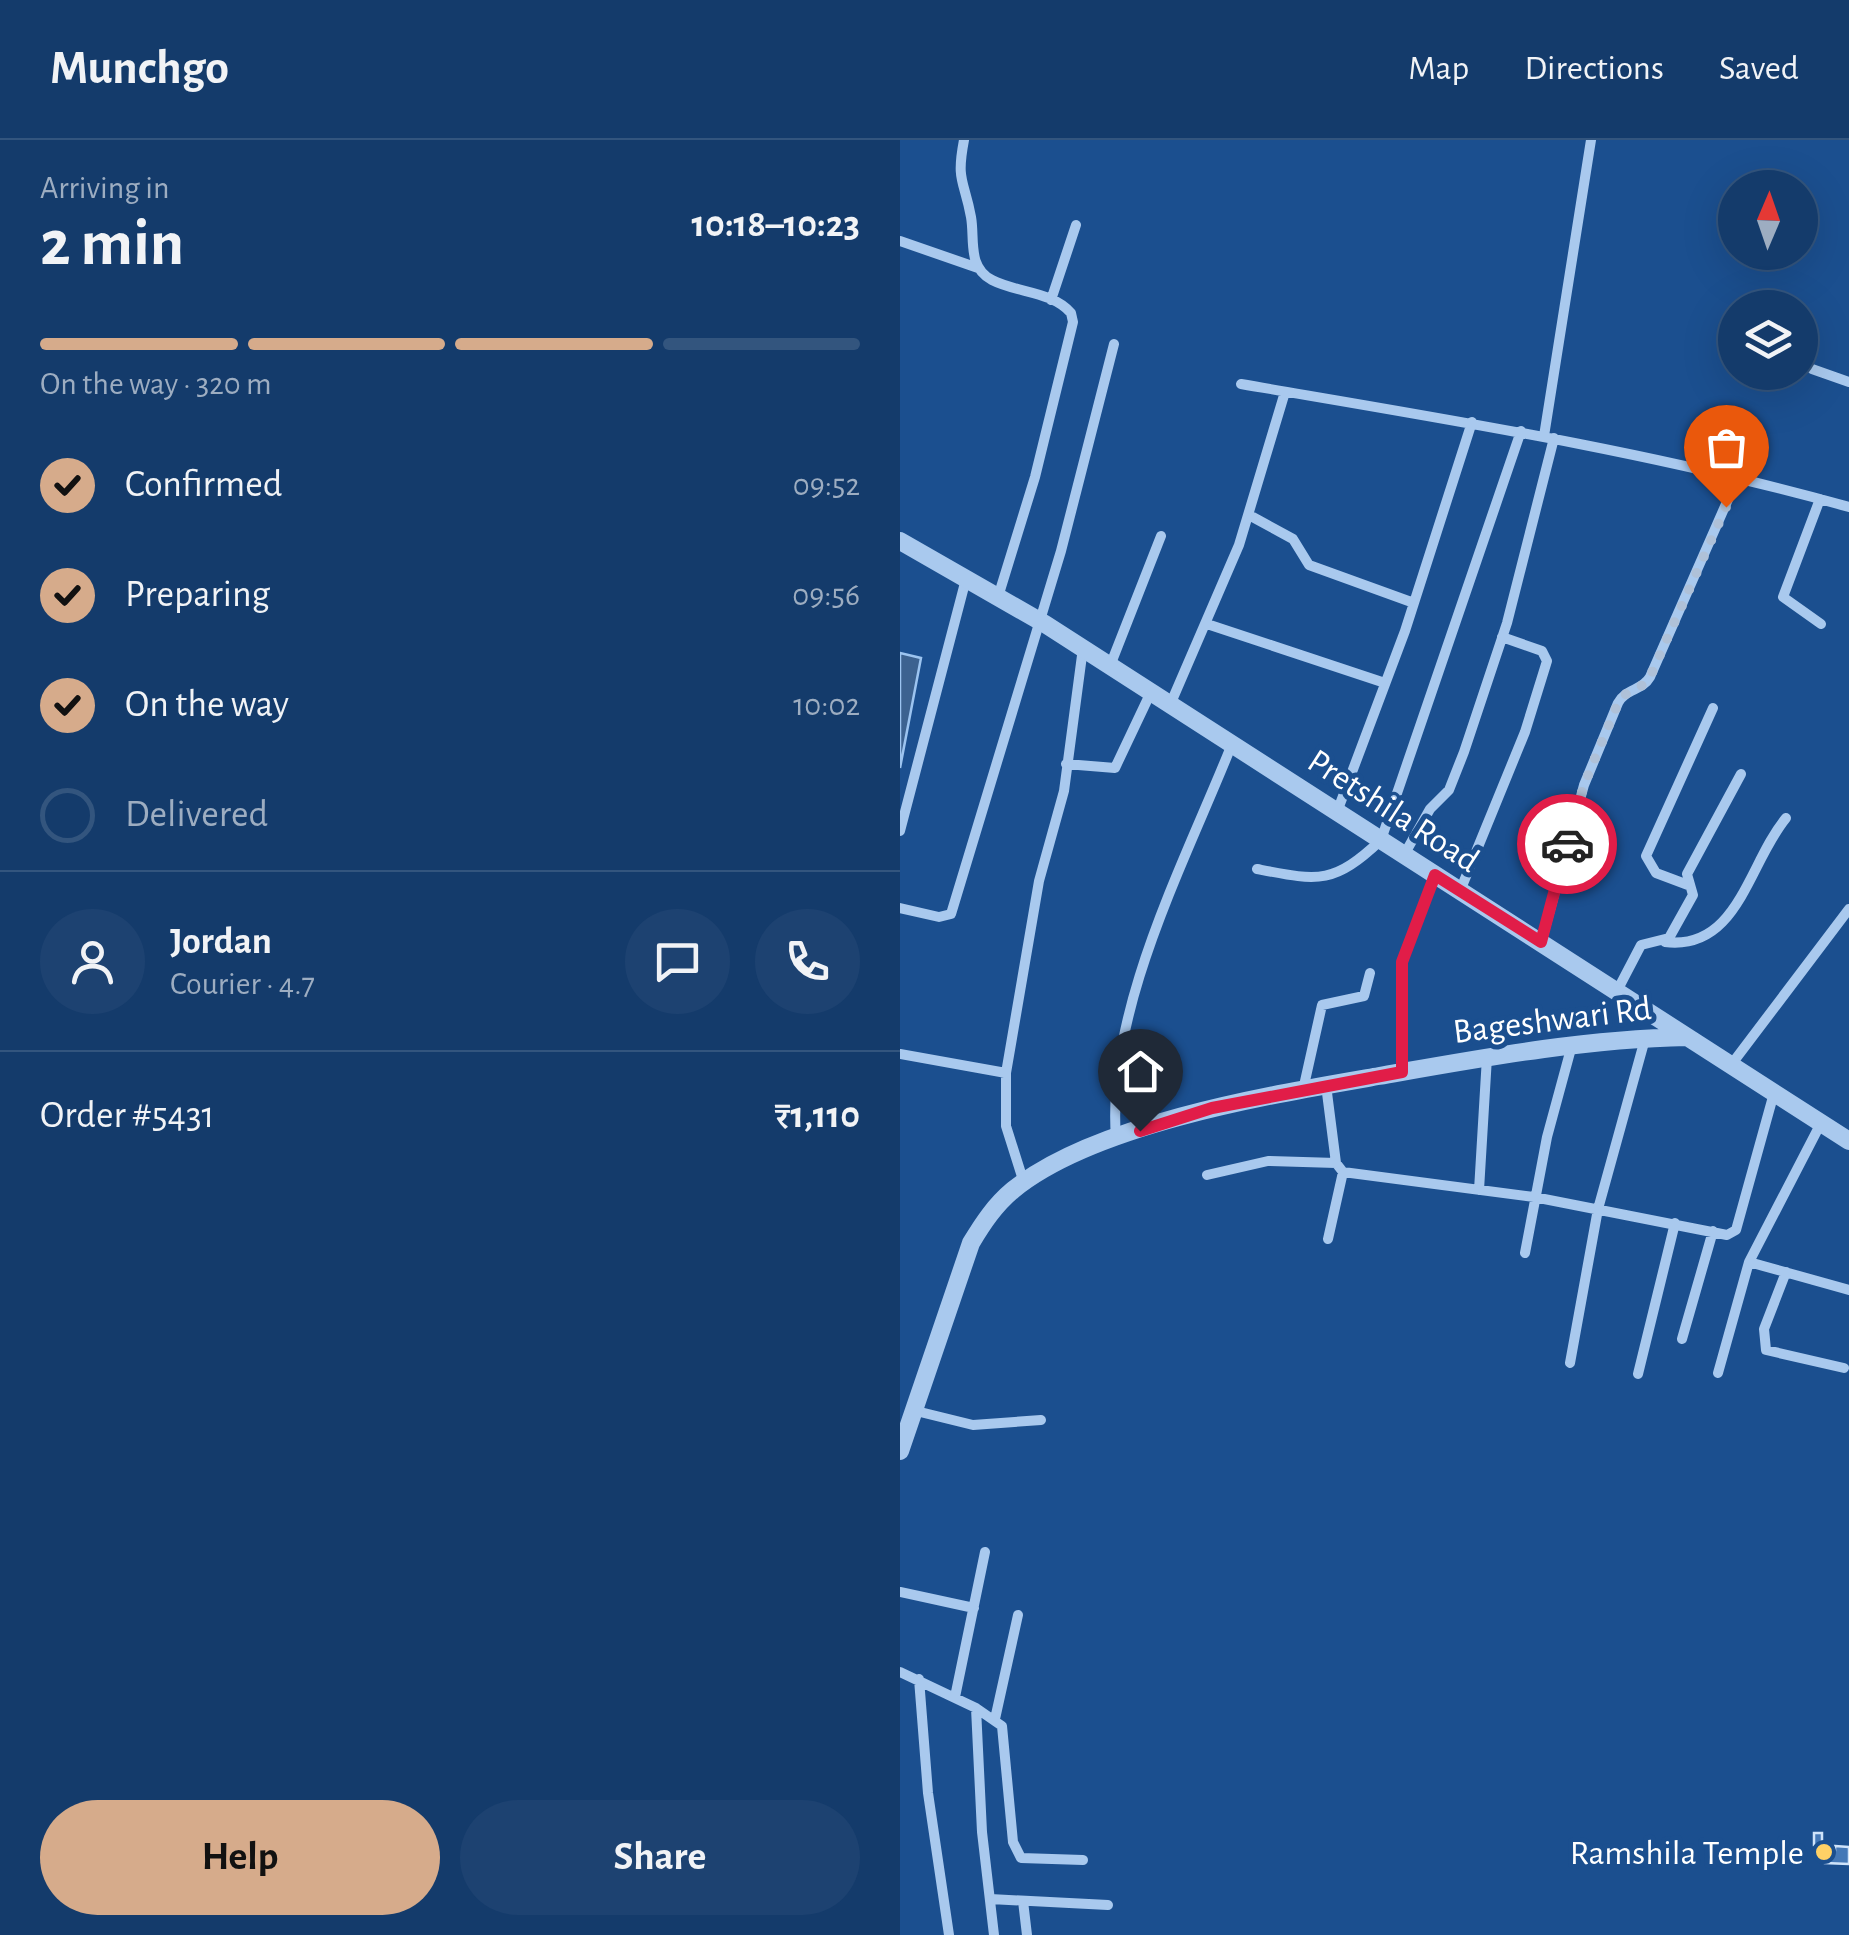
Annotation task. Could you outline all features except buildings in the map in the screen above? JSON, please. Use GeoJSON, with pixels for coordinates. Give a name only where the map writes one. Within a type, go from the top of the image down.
{"type":"FeatureCollection","features":[{"type":"Feature","properties":{"kind":"street"},"geometry":{"type":"LineString","coordinates":[[964,140],[960,186],[971,216],[978,268]]}},
{"type":"Feature","properties":{"kind":"street"},"geometry":{"type":"LineString","coordinates":[[1404,855],[1430,809],[1449,790],[1502,637],[1549,437],[1590,140]]}},
{"type":"Feature","properties":{"kind":"street"},"geometry":{"type":"LineString","coordinates":[[1051,300],[1076,225]]}},
{"type":"Feature","properties":{"kind":"street"},"geometry":{"type":"LineString","coordinates":[[900,241],[978,268],[990,280],[1051,300],[1071,313],[1071,331],[1034,477],[998,597]]}},
{"type":"Feature","properties":{"kind":"street"},"geometry":{"type":"LineString","coordinates":[[900,908],[940,916],[951,914],[1040,621],[1114,344]]}},
{"type":"Feature","properties":{"kind":"street"},"geometry":{"type":"LineString","coordinates":[[1818,371],[1849,382]]}},
{"type":"Feature","properties":{"kind":"street"},"geometry":{"type":"LineString","coordinates":[[1241,384],[1521,431],[1849,507]]}},
{"type":"Feature","properties":{"kind":"street"},"geometry":{"type":"LineString","coordinates":[[1170,704],[1207,624],[1249,516],[1285,392]]}},
{"type":"Feature","properties":{"kind":"street"},"geometry":{"type":"LineString","coordinates":[[1337,812],[1414,602],[1472,422]]}},
{"type":"Feature","properties":{"kind":"street"},"geometry":{"type":"LineString","coordinates":[[1257,870],[1307,878],[1332,877],[1354,866],[1381,840],[1399,797],[1521,431]]}},
{"type":"Feature","properties":{"kind":"street"},"geometry":{"type":"LineString","coordinates":[[1541,942],[1584,785],[1612,718],[1623,694],[1646,684],[1650,677],[1737,478]]}},
{"type":"Feature","properties":{"kind":"street"},"geometry":{"type":"LineString","coordinates":[[1820,499],[1784,597],[1821,624]]}},
{"type":"Feature","properties":{"kind":"street"},"geometry":{"type":"LineString","coordinates":[[1249,516],[1293,539],[1309,566],[1414,602]]}},
{"type":"Feature","properties":{"kind":"street"},"geometry":{"type":"LineString","coordinates":[[1110,666],[1161,536]]}},
{"type":"Feature","properties":{"kind":"street","name":"Pretshila Road"},"geometry":{"type":"LineString","coordinates":[[900,541],[1083,648],[1849,1141]]}},
{"type":"Feature","properties":{"kind":"street"},"geometry":{"type":"LineString","coordinates":[[900,831],[966,578]]}},
{"type":"Feature","properties":{"kind":"street"},"geometry":{"type":"LineString","coordinates":[[1207,624],[1385,684]]}},
{"type":"Feature","properties":{"kind":"street"},"geometry":{"type":"LineString","coordinates":[[1460,891],[1513,762],[1547,661],[1542,651],[1502,637]]}},
{"type":"Feature","properties":{"kind":"street"},"geometry":{"type":"LineString","coordinates":[[1024,1184],[1006,1126],[1006,1074],[1040,881],[1066,764],[1083,648]]}},
{"type":"Feature","properties":{"kind":"street"},"geometry":{"type":"LineString","coordinates":[[1066,764],[1115,768],[1151,692]]}},
{"type":"Feature","properties":{"kind":"street"},"geometry":{"type":"LineString","coordinates":[[1688,886],[1656,872],[1646,856],[1713,708]]}},
{"type":"Feature","properties":{"kind":"street"},"geometry":{"type":"LineString","coordinates":[[1116,1139],[1114,1088],[1139,985],[1232,744]]}},
{"type":"Feature","properties":{"kind":"street"},"geometry":{"type":"LineString","coordinates":[[1665,942],[1693,895],[1687,874],[1742,774]]}},
{"type":"Feature","properties":{"kind":"street"},"geometry":{"type":"LineString","coordinates":[[900,776],[915,778]]}},
{"type":"Feature","properties":{"kind":"street"},"geometry":{"type":"LineString","coordinates":[[1617,992],[1641,945],[1704,940],[1726,922],[1768,840],[1786,818]]}},
{"type":"Feature","properties":{"kind":"street"},"geometry":{"type":"LineString","coordinates":[[1402,1072],[1402,962],[1435,875]]}},
{"type":"Feature","properties":{"kind":"street"},"geometry":{"type":"LineString","coordinates":[[1731,1065],[1849,910]]}},
{"type":"Feature","properties":{"kind":"street"},"geometry":{"type":"LineString","coordinates":[[1303,1090],[1322,1005],[1364,996],[1370,973]]}},
{"type":"Feature","properties":{"kind":"street","name":"Bageshwari Rd"},"geometry":{"type":"LineString","coordinates":[[900,1451],[971,1243],[988,1215],[1024,1184],[1081,1152],[1212,1108],[1326,1085],[1572,1044],[1688,1037]]}},
{"type":"Feature","properties":{"kind":"street"},"geometry":{"type":"LineString","coordinates":[[1570,1363],[1598,1208],[1645,1038]]}},
{"type":"Feature","properties":{"kind":"street"},"geometry":{"type":"LineString","coordinates":[[1525,1253],[1534,1197],[1572,1044]]}},
{"type":"Feature","properties":{"kind":"street"},"geometry":{"type":"LineString","coordinates":[[900,1054],[1006,1074]]}},
{"type":"Feature","properties":{"kind":"street"},"geometry":{"type":"LineString","coordinates":[[1478,1190],[1486,1057]]}},
{"type":"Feature","properties":{"kind":"street"},"geometry":{"type":"LineString","coordinates":[[1326,1085],[1340,1167],[1328,1239]]}},
{"type":"Feature","properties":{"kind":"street"},"geometry":{"type":"LineString","coordinates":[[1207,1175],[1268,1161],[1340,1167],[1598,1208],[1727,1235],[1736,1230],[1774,1093]]}},
{"type":"Feature","properties":{"kind":"street"},"geometry":{"type":"LineString","coordinates":[[1718,1372],[1749,1262],[1821,1123]]}},
{"type":"Feature","properties":{"kind":"street"},"geometry":{"type":"LineString","coordinates":[[1638,1374],[1675,1223]]}},
{"type":"Feature","properties":{"kind":"street"},"geometry":{"type":"LineString","coordinates":[[1682,1339],[1713,1231]]}},
{"type":"Feature","properties":{"kind":"street"},"geometry":{"type":"LineString","coordinates":[[1749,1262],[1849,1290]]}},
{"type":"Feature","properties":{"kind":"street"},"geometry":{"type":"LineString","coordinates":[[1786,1272],[1764,1329],[1766,1350],[1844,1368]]}},
{"type":"Feature","properties":{"kind":"street"},"geometry":{"type":"LineString","coordinates":[[912,1410],[974,1425],[1041,1420]]}},
{"type":"Feature","properties":{"kind":"street"},"geometry":{"type":"LineString","coordinates":[[955,1697],[986,1552]]}},
{"type":"Feature","properties":{"kind":"street"},"geometry":{"type":"LineString","coordinates":[[900,1592],[974,1608]]}},
{"type":"Feature","properties":{"kind":"street"},"geometry":{"type":"LineString","coordinates":[[995,1719],[1018,1615]]}},
{"type":"Feature","properties":{"kind":"street"},"geometry":{"type":"LineString","coordinates":[[900,1672],[995,1719],[1006,1737],[1016,1853],[1033,1861],[1083,1860]]}},
{"type":"Feature","properties":{"kind":"street"},"geometry":{"type":"LineString","coordinates":[[919,1679],[928,1793],[949,1935]]}},
{"type":"Feature","properties":{"kind":"street"},"geometry":{"type":"LineString","coordinates":[[976,1708],[982,1832],[994,1935]]}},
{"type":"Feature","properties":{"kind":"street"},"geometry":{"type":"LineString","coordinates":[[990,1899],[1108,1904]]}},
{"type":"Feature","properties":{"kind":"street"},"geometry":{"type":"LineString","coordinates":[[1023,1901],[1027,1935]]}},
{"type":"Feature","properties":{"kind":"water"},"geometry":{"type":"Polygon","coordinates":[[[900,653],[921,658],[900,768],[900,653]]]}},
{"type":"Feature","properties":{"kind":"way so far"},"geometry":{"type":"LineString","coordinates":[[1567,844],[1584,785],[1618,703],[1623,694],[1640,688],[1650,677],[1726,507]]}},
{"type":"Feature","properties":{"kind":"place","name":"Ramshila Temple"},"geometry":{"type":"Point","coordinates":[1824,1852]}},
{"type":"Feature","properties":{"kind":"route"},"geometry":{"type":"LineString","coordinates":[[1140,1131],[1212,1108],[1402,1072],[1402,962],[1412,926],[1435,875],[1541,942],[1567,844]]}}]}
